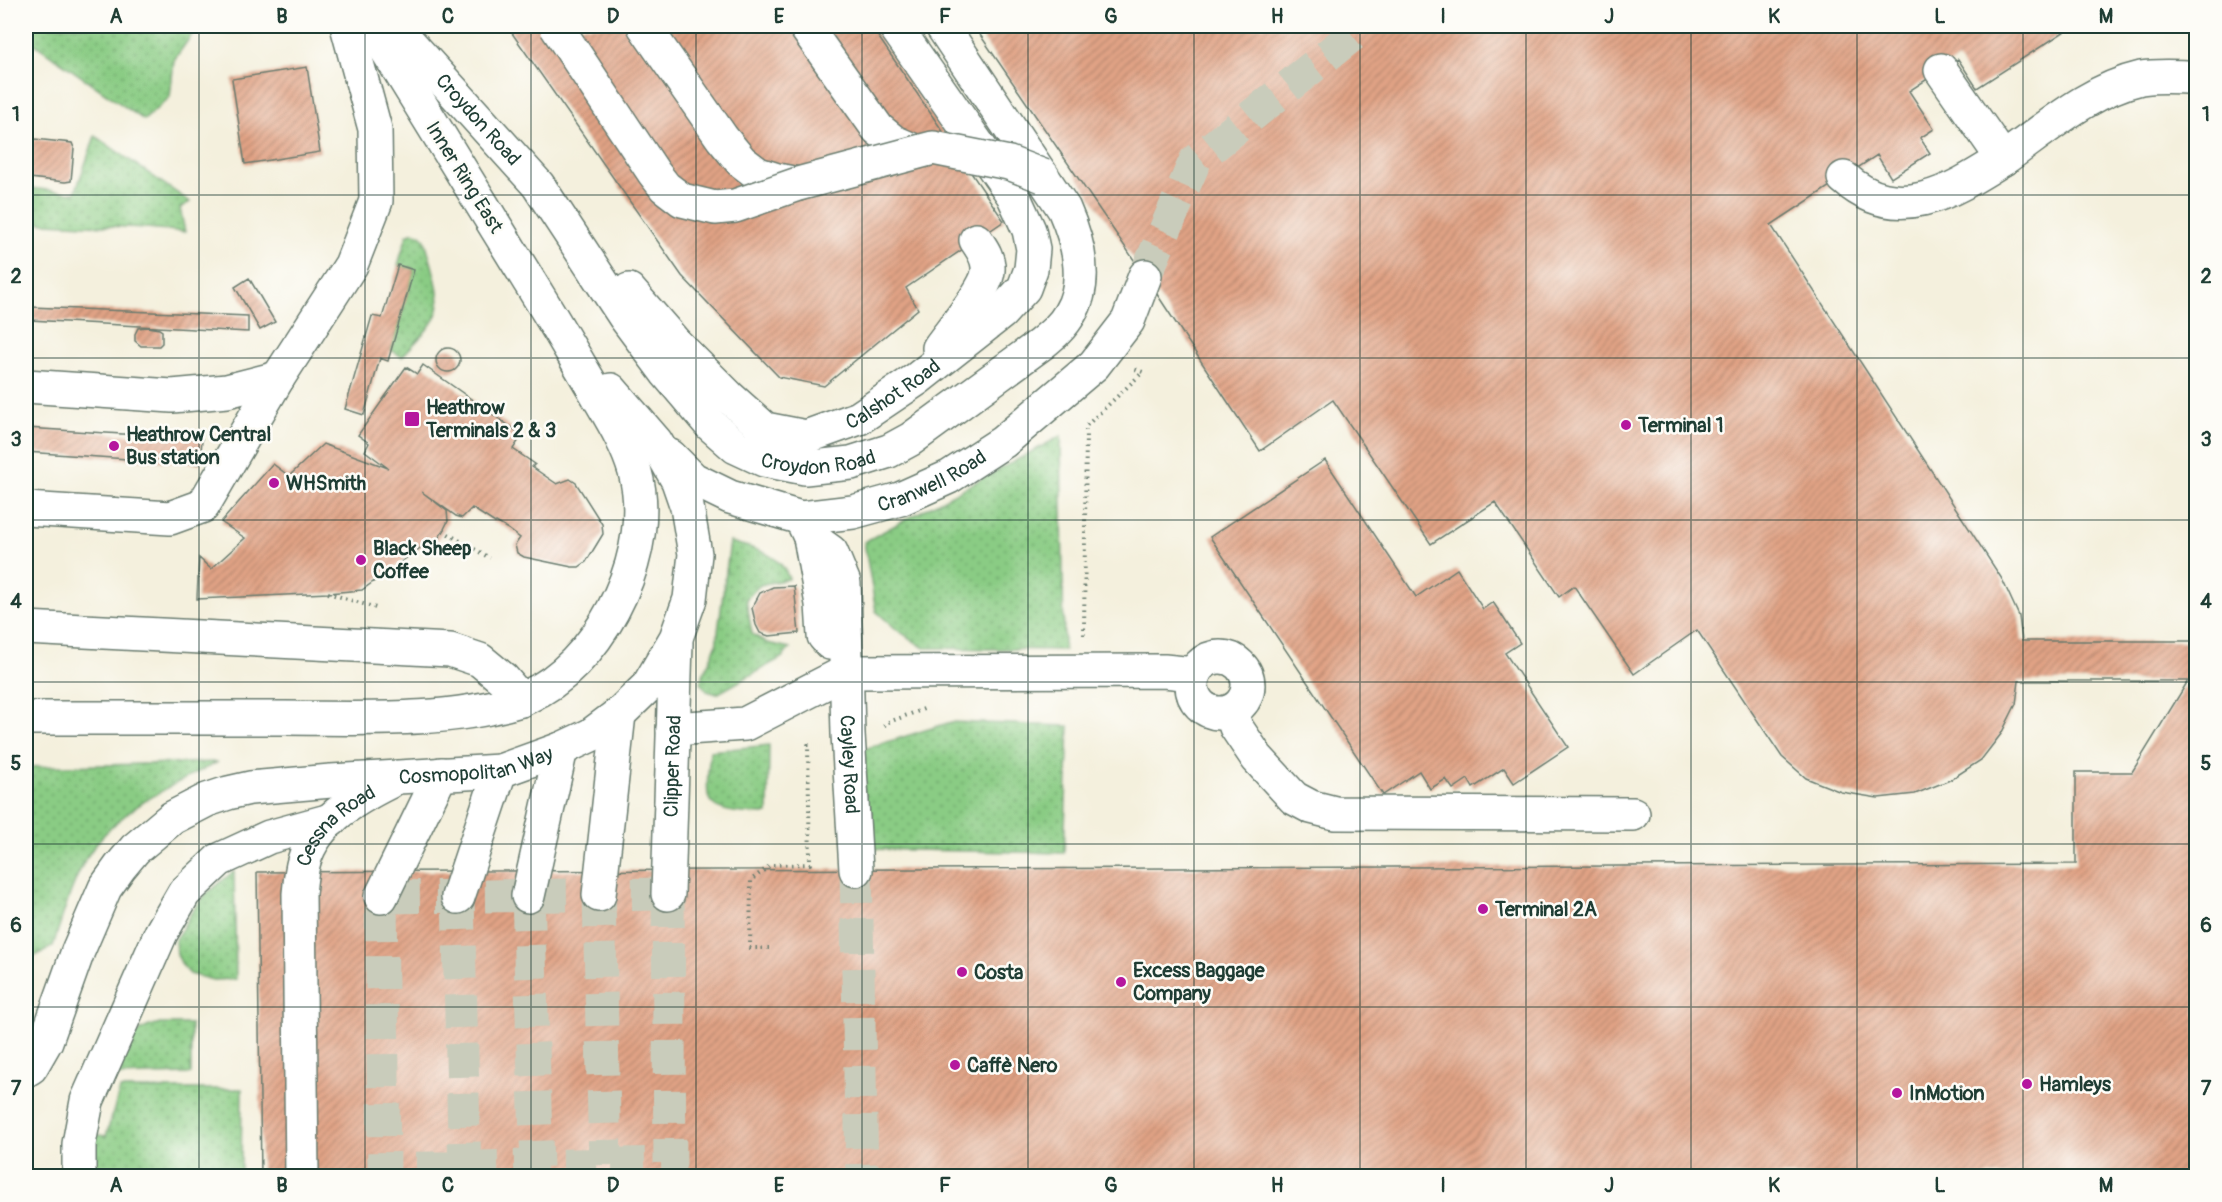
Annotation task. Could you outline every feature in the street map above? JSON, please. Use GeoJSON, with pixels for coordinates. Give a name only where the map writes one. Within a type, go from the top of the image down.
{"type":"FeatureCollection","features":[{"type":"Feature","properties":{"kind":"street"},"geometry":{"type":"LineString","coordinates":[[26,509],[170,518],[203,506],[278,378],[351,265],[376,201],[375,129],[347,26]]}},
{"type":"Feature","properties":{"kind":"street","name":"Inner Ring East"},"geometry":{"type":"LineString","coordinates":[[372,26],[557,327]]}},
{"type":"Feature","properties":{"kind":"street","name":"Croydon Road"},"geometry":{"type":"LineString","coordinates":[[394,26],[538,185],[625,317],[666,372],[711,425],[736,447],[764,460],[805,468],[851,463],[889,452],[904,443],[1032,351],[1059,328],[1071,313],[1078,296],[1080,273],[1078,253],[1072,228],[1064,209],[942,26]]}},
{"type":"Feature","properties":{"kind":"street"},"geometry":{"type":"LineString","coordinates":[[556,26],[654,173],[665,187],[682,200],[715,208],[735,206],[798,184],[933,148],[1023,167],[1044,176]]}},
{"type":"Feature","properties":{"kind":"street"},"geometry":{"type":"LineString","coordinates":[[644,26],[722,138],[741,161],[758,174],[798,184]]}},
{"type":"Feature","properties":{"kind":"street"},"geometry":{"type":"LineString","coordinates":[[805,26],[878,129],[894,142],[917,152]]}},
{"type":"Feature","properties":{"kind":"street","name":"Calshot Road"},"geometry":{"type":"LineString","coordinates":[[538,185],[676,344],[765,429],[806,437],[859,418],[917,379],[1001,313],[1024,288],[1031,269],[1033,249],[1029,230],[1013,195],[895,26]]}},
{"type":"Feature","properties":{"kind":"street"},"geometry":{"type":"LineString","coordinates":[[1941,70],[2003,159]]}},
{"type":"Feature","properties":{"kind":"street"},"geometry":{"type":"LineString","coordinates":[[1844,178],[1855,188],[1876,198],[1899,201],[1920,199],[1959,187],[2095,95],[2116,85],[2144,78],[2196,77]]}},
{"type":"Feature","properties":{"kind":"street"},"geometry":{"type":"LineString","coordinates":[[917,379],[985,285],[989,271],[986,256],[976,240]]}},
{"type":"Feature","properties":{"kind":"street","name":"Cranwell Road"},"geometry":{"type":"LineString","coordinates":[[656,442],[693,480],[806,528],[900,499],[949,477],[1002,442],[1094,366],[1128,321],[1145,276]]}},
{"type":"Feature","properties":{"kind":"street"},"geometry":{"type":"LineString","coordinates":[[26,718],[426,716],[479,711],[521,700],[556,681],[582,657],[603,628],[635,553],[640,514],[635,473],[619,432],[557,327]]}},
{"type":"Feature","properties":{"kind":"street","name":"Cosmopolitan Way"},"geometry":{"type":"LineString","coordinates":[[26,1070],[31,1067],[46,1041],[78,951],[105,888],[120,867],[156,831],[188,809],[228,793],[280,784],[500,771],[561,749],[591,735],[620,714],[648,686],[676,638],[690,599],[695,554],[687,507],[678,481],[656,442],[557,327]]}},
{"type":"Feature","properties":{"kind":"street"},"geometry":{"type":"LineString","coordinates":[[26,387],[172,396],[227,391],[278,378]]}},
{"type":"Feature","properties":{"kind":"street","name":"Cayley Road"},"geometry":{"type":"LineString","coordinates":[[806,528],[831,552],[844,583],[848,742],[856,870]]}},
{"type":"Feature","properties":{"kind":"street"},"geometry":{"type":"LineString","coordinates":[[26,628],[450,650],[480,660],[503,679],[521,700]]}},
{"type":"Feature","properties":{"kind":"street","name":"Clipper Road"},"geometry":{"type":"LineString","coordinates":[[668,894],[676,638]]}},
{"type":"Feature","properties":{"kind":"street"},"geometry":{"type":"LineString","coordinates":[[1215,657],[1233,660],[1246,672],[1249,690],[1239,707],[1231,712],[1222,714],[1203,709],[1193,693],[1194,674],[1199,666],[1215,657]]}},
{"type":"Feature","properties":{"kind":"street"},"geometry":{"type":"LineString","coordinates":[[673,729],[745,724],[846,666],[1084,672],[1164,671],[1194,674]]}},
{"type":"Feature","properties":{"kind":"street"},"geometry":{"type":"LineString","coordinates":[[1231,712],[1236,727],[1257,758],[1294,798],[1311,807],[1335,813],[1633,814]]}},
{"type":"Feature","properties":{"kind":"street"},"geometry":{"type":"LineString","coordinates":[[599,895],[620,714]]}},
{"type":"Feature","properties":{"kind":"street"},"geometry":{"type":"LineString","coordinates":[[528,896],[561,749]]}},
{"type":"Feature","properties":{"kind":"street"},"geometry":{"type":"LineString","coordinates":[[458,897],[500,771]]}},
{"type":"Feature","properties":{"kind":"street"},"geometry":{"type":"LineString","coordinates":[[381,897],[441,774]]}},
{"type":"Feature","properties":{"kind":"street","name":"Cessna Road"},"geometry":{"type":"LineString","coordinates":[[302,1176],[298,894],[304,860],[314,841],[348,804],[398,777]]}},
{"type":"Feature","properties":{"kind":"street"},"geometry":{"type":"LineString","coordinates":[[79,1176],[79,1144],[87,1101],[160,933],[184,893],[219,860],[269,837],[331,820]]}},
{"type":"Feature","properties":{"kind":"path"},"geometry":{"type":"LineString","coordinates":[[1084,672],[1086,426],[1143,372],[1104,353]]}},
{"type":"Feature","properties":{"kind":"path"},"geometry":{"type":"LineString","coordinates":[[443,531],[490,558]]}},
{"type":"Feature","properties":{"kind":"path"},"geometry":{"type":"LineString","coordinates":[[770,948],[750,948],[751,880],[771,865],[810,864],[808,745],[874,741],[886,723],[928,708]]}},
{"type":"Feature","properties":{"kind":"green space"},"geometry":{"type":"Polygon","coordinates":[[[33,26],[258,26],[253,32],[193,33],[174,60],[170,97],[144,120],[26,38],[26,32],[33,26]]]}},
{"type":"Feature","properties":{"kind":"green space"},"geometry":{"type":"Polygon","coordinates":[[[95,136],[190,202],[180,208],[185,232],[26,222],[26,201],[28,201],[30,188],[75,193],[95,136]]]}},
{"type":"Feature","properties":{"kind":"green space"},"geometry":{"type":"Polygon","coordinates":[[[413,232],[421,235],[425,240],[437,287],[439,306],[431,325],[402,357],[391,350],[414,270],[398,265],[407,235],[413,232]]]}},
{"type":"Feature","properties":{"kind":"green space"},"geometry":{"type":"Polygon","coordinates":[[[1061,436],[1064,650],[924,648],[896,629],[876,611],[864,542],[1061,436]]]}},
{"type":"Feature","properties":{"kind":"green space"},"geometry":{"type":"Polygon","coordinates":[[[730,542],[773,557],[785,570],[789,579],[760,585],[746,599],[752,634],[767,643],[790,648],[783,657],[717,694],[707,691],[700,682],[716,646],[730,542]]]}},
{"type":"Feature","properties":{"kind":"green space"},"geometry":{"type":"Polygon","coordinates":[[[951,722],[1069,726],[1064,853],[868,849],[861,750],[951,722]]]}},
{"type":"Feature","properties":{"kind":"green space"},"geometry":{"type":"Polygon","coordinates":[[[769,745],[768,814],[733,812],[716,807],[708,795],[710,751],[769,745]]]}},
{"type":"Feature","properties":{"kind":"green space"},"geometry":{"type":"Polygon","coordinates":[[[218,762],[150,798],[105,833],[80,870],[53,946],[26,961],[26,767],[218,762]]]}},
{"type":"Feature","properties":{"kind":"green space"},"geometry":{"type":"Polygon","coordinates":[[[234,871],[236,979],[213,980],[190,974],[182,965],[177,954],[175,941],[191,913],[206,894],[234,871]]]}},
{"type":"Feature","properties":{"kind":"green space"},"geometry":{"type":"Polygon","coordinates":[[[156,1024],[191,1024],[191,1074],[113,1076],[127,1043],[138,1032],[156,1024]]]}},
{"type":"Feature","properties":{"kind":"green space"},"geometry":{"type":"Polygon","coordinates":[[[120,1089],[242,1089],[241,1176],[92,1176],[93,1134],[106,1136],[120,1089]]]}},
{"type":"Feature","properties":{"kind":"building"},"geometry":{"type":"Polygon","coordinates":[[[507,26],[871,26],[1004,221],[906,288],[918,309],[824,386],[779,377],[682,276],[507,26]]]}},
{"type":"Feature","properties":{"kind":"building"},"geometry":{"type":"Polygon","coordinates":[[[974,26],[2073,26],[1977,88],[1958,59],[1909,91],[1934,129],[1920,138],[1930,153],[1891,178],[1877,155],[1771,225],[2002,579],[2019,616],[2022,641],[2196,641],[2196,1176],[261,1176],[257,872],[2076,864],[2076,772],[2132,772],[2188,681],[2019,681],[2016,704],[2001,734],[1981,760],[1950,780],[1915,794],[1878,798],[1841,792],[1806,778],[1782,757],[1697,630],[1634,674],[1574,586],[1559,597],[1495,502],[1431,544],[1333,400],[1260,451],[1145,276],[974,26]]]}},
{"type":"Feature","properties":{"kind":"building"},"geometry":{"type":"Polygon","coordinates":[[[307,67],[320,152],[245,164],[232,79],[307,67]]]}},
{"type":"Feature","properties":{"kind":"building"},"geometry":{"type":"Polygon","coordinates":[[[34,139],[72,143],[74,148],[71,181],[30,178],[31,144],[34,139]]]}},
{"type":"Feature","properties":{"kind":"building"},"geometry":{"type":"Polygon","coordinates":[[[398,265],[414,270],[388,361],[380,358],[364,415],[345,409],[372,316],[382,318],[398,265]]]}},
{"type":"Feature","properties":{"kind":"building"},"geometry":{"type":"Polygon","coordinates":[[[249,278],[275,322],[260,330],[235,287],[249,278]]]}},
{"type":"Feature","properties":{"kind":"building"},"geometry":{"type":"Polygon","coordinates":[[[30,307],[248,316],[248,332],[30,320],[30,307]]]}},
{"type":"Feature","properties":{"kind":"building"},"geometry":{"type":"Polygon","coordinates":[[[147,327],[162,331],[162,343],[159,346],[141,346],[135,341],[138,328],[147,327]]]}},
{"type":"Feature","properties":{"kind":"building"},"geometry":{"type":"Polygon","coordinates":[[[448,348],[457,351],[460,360],[457,369],[448,372],[439,369],[436,360],[439,351],[448,348]]]}},
{"type":"Feature","properties":{"kind":"building"},"geometry":{"type":"Polygon","coordinates":[[[423,365],[518,432],[519,440],[513,449],[535,464],[532,467],[557,484],[570,479],[576,483],[602,524],[603,534],[586,562],[579,567],[572,567],[524,557],[517,553],[515,545],[520,538],[508,529],[472,508],[462,518],[456,516],[422,492],[447,511],[448,521],[443,531],[431,550],[423,546],[362,590],[197,599],[199,558],[211,569],[245,538],[221,522],[273,464],[289,476],[323,444],[388,468],[365,451],[369,443],[358,435],[406,367],[417,374],[423,365]]]}},
{"type":"Feature","properties":{"kind":"building","name":"Heathrow Central Bus station"},"geometry":{"type":"Polygon","coordinates":[[[26,428],[202,439],[200,464],[26,452],[26,428]]]}},
{"type":"Feature","properties":{"kind":"building"},"geometry":{"type":"Polygon","coordinates":[[[1325,460],[1416,597],[1457,569],[1483,609],[1493,602],[1520,643],[1505,653],[1568,747],[1514,783],[1504,768],[1473,788],[1468,779],[1453,789],[1446,779],[1430,789],[1419,771],[1383,795],[1210,537],[1325,460]]]}},
{"type":"Feature","properties":{"kind":"building"},"geometry":{"type":"Polygon","coordinates":[[[794,586],[799,633],[769,636],[760,633],[752,608],[760,593],[773,587],[794,586]]]}},
{"type":"Feature","properties":{"kind":"tunnel"},"geometry":{"type":"LineString","coordinates":[[1145,276],[1195,161],[1364,26]]}},
{"type":"Feature","properties":{"kind":"tunnel"},"geometry":{"type":"LineString","coordinates":[[856,870],[862,1176]]}},
{"type":"Feature","properties":{"kind":"tunnel"},"geometry":{"type":"LineString","coordinates":[[668,894],[670,1163],[384,1169],[381,897],[668,894]]}},
{"type":"Feature","properties":{"kind":"tunnel"},"geometry":{"type":"LineString","coordinates":[[599,895],[605,1165]]}},
{"type":"Feature","properties":{"kind":"tunnel"},"geometry":{"type":"LineString","coordinates":[[528,896],[537,1167]]}},
{"type":"Feature","properties":{"kind":"tunnel"},"geometry":{"type":"LineString","coordinates":[[458,897],[465,1176]]}},
{"type":"Feature","properties":{"kind":"place","name":"Heathrow Terminals 2 & 3"},"geometry":{"type":"Point","coordinates":[412,419]}},
{"type":"Feature","properties":{"kind":"place","name":"Terminal 1"},"geometry":{"type":"Point","coordinates":[1626,425]}},
{"type":"Feature","properties":{"kind":"place","name":"Heathrow Central Bus station"},"geometry":{"type":"Point","coordinates":[114,446]}},
{"type":"Feature","properties":{"kind":"place","name":"WHSmith"},"geometry":{"type":"Point","coordinates":[274,483]}},
{"type":"Feature","properties":{"kind":"place","name":"Black Sheep Coffee"},"geometry":{"type":"Point","coordinates":[361,560]}},
{"type":"Feature","properties":{"kind":"place","name":"Terminal 2A"},"geometry":{"type":"Point","coordinates":[1483,909]}},
{"type":"Feature","properties":{"kind":"place","name":"Costa"},"geometry":{"type":"Point","coordinates":[962,972]}},
{"type":"Feature","properties":{"kind":"place","name":"Excess Baggage Company"},"geometry":{"type":"Point","coordinates":[1121,982]}},
{"type":"Feature","properties":{"kind":"place","name":"Caffè Nero"},"geometry":{"type":"Point","coordinates":[955,1065]}},
{"type":"Feature","properties":{"kind":"place","name":"Hamleys"},"geometry":{"type":"Point","coordinates":[2027,1084]}},
{"type":"Feature","properties":{"kind":"place","name":"InMotion"},"geometry":{"type":"Point","coordinates":[1897,1093]}}]}
